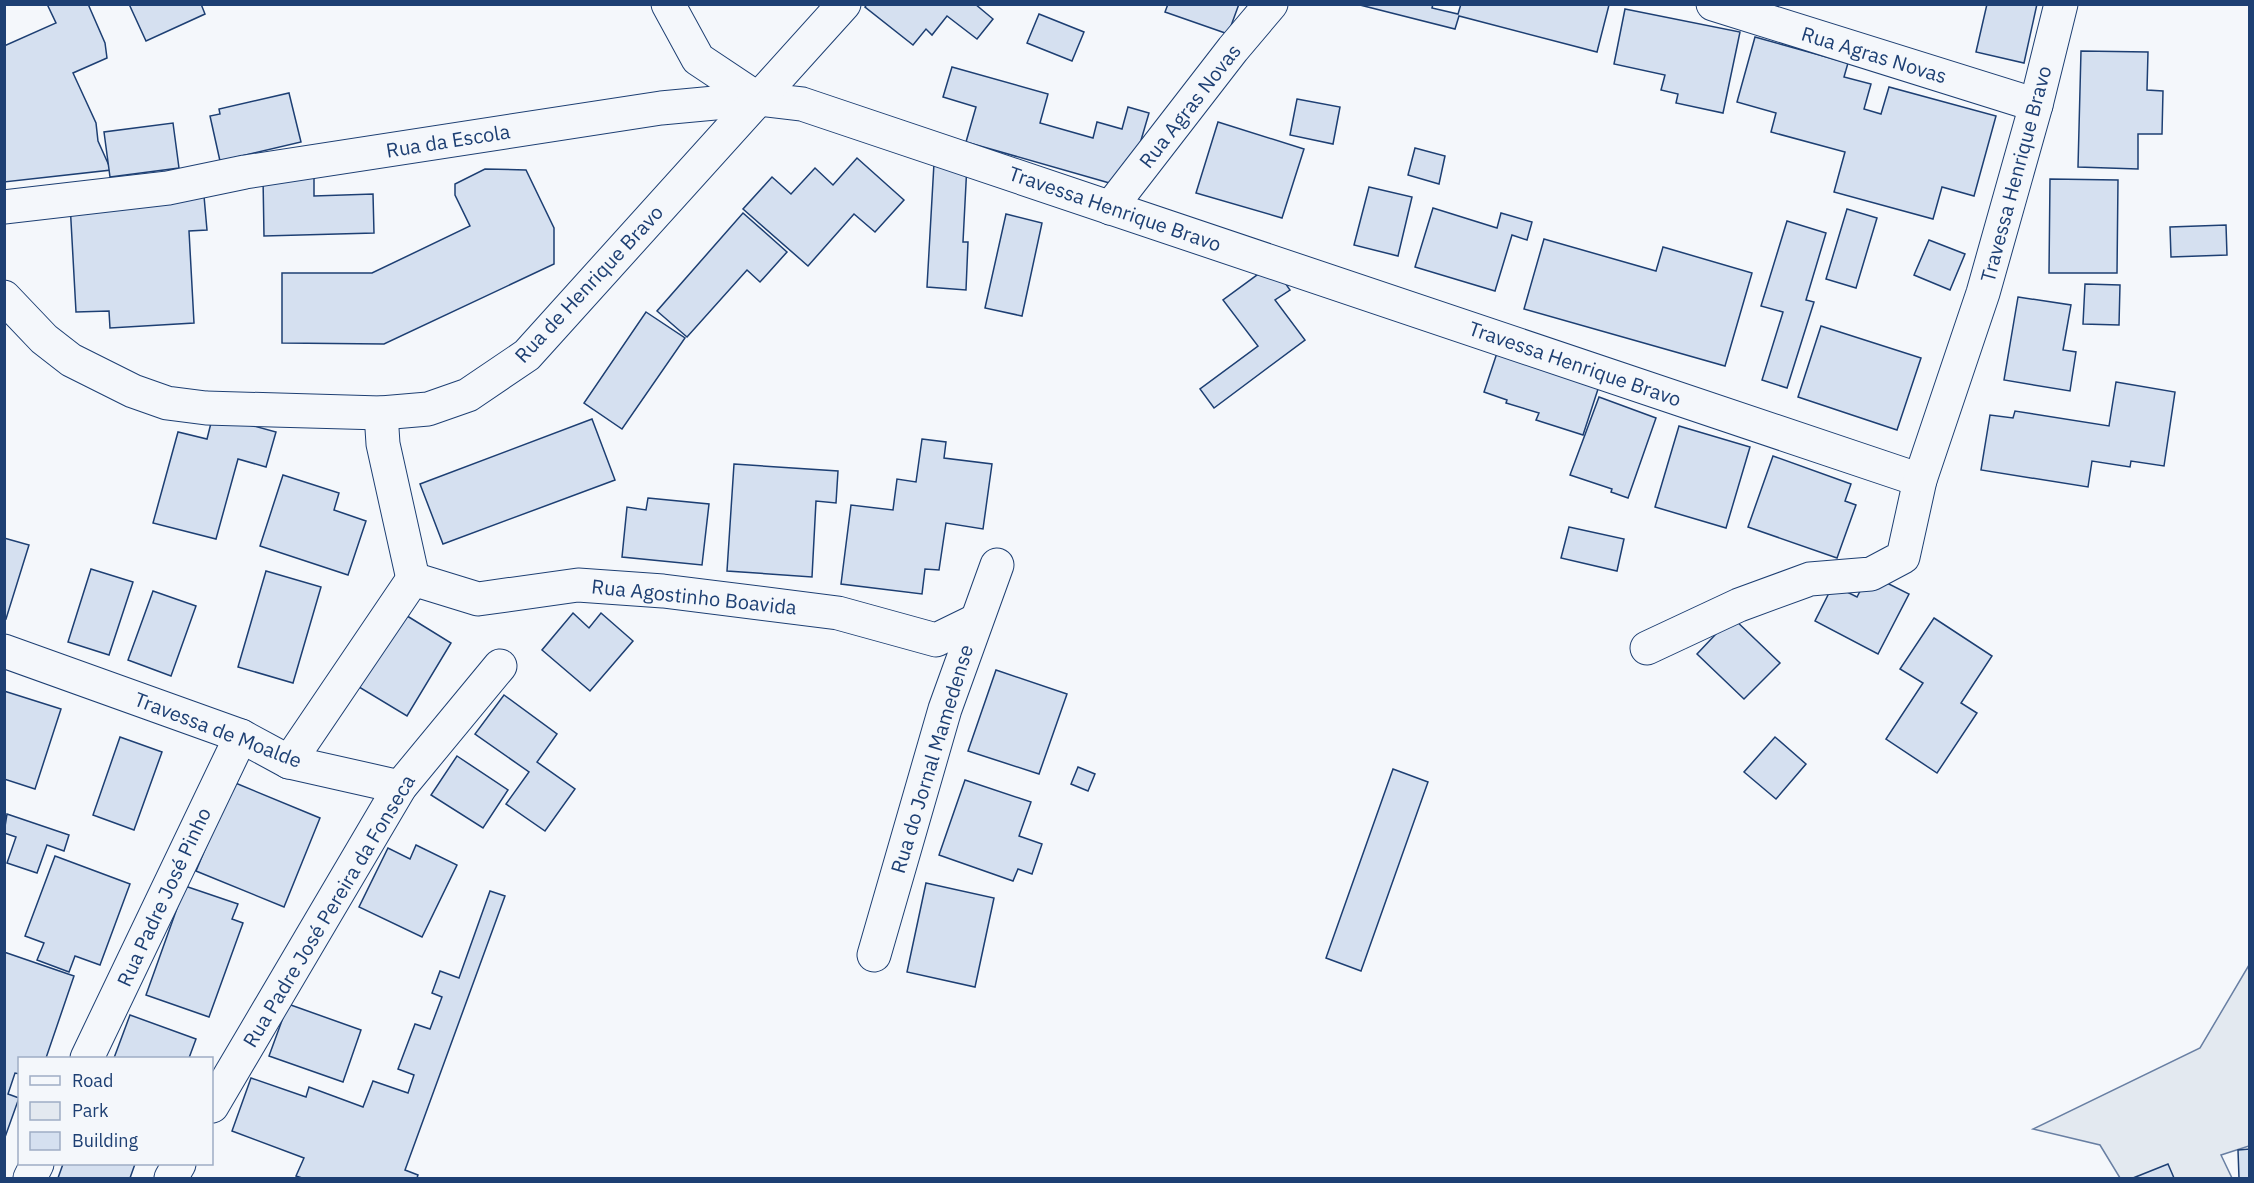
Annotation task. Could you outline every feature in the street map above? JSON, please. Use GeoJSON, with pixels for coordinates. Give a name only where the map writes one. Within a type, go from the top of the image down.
{"type":"FeatureCollection","features":[{"type":"Feature","properties":{"kind":"street"},"geometry":{"type":"LineString","coordinates":[[668,4],[698,59],[758,99]]}},
{"type":"Feature","properties":{"kind":"street","name":"Rua de Henrique Bravo"},"geometry":{"type":"LineString","coordinates":[[4,297],[44,339],[71,360],[133,391],[167,403],[206,408],[381,413],[428,409],[468,395],[527,355],[844,4]]}},
{"type":"Feature","properties":{"kind":"street","name":"Rua Agras Novas"},"geometry":{"type":"LineString","coordinates":[[1110,208],[1233,49],[1271,4]]}},
{"type":"Feature","properties":{"kind":"street","name":"Rua Agras Novas"},"geometry":{"type":"LineString","coordinates":[[1713,4],[2036,105]]}},
{"type":"Feature","properties":{"kind":"street","name":"Travessa Henrique Bravo"},"geometry":{"type":"LineString","coordinates":[[758,99],[802,104],[1920,480],[1983,293],[2036,105],[2061,4]]}},
{"type":"Feature","properties":{"kind":"street","name":"Rua da Escola"},"geometry":{"type":"LineString","coordinates":[[4,207],[168,188],[245,172],[660,108],[758,99]]}},
{"type":"Feature","properties":{"kind":"street"},"geometry":{"type":"LineString","coordinates":[[290,762],[413,579],[383,444],[381,413]]}},
{"type":"Feature","properties":{"kind":"street"},"geometry":{"type":"LineString","coordinates":[[1647,648],[1739,605],[1810,579],[1871,574],[1903,557],[1920,480]]}},
{"type":"Feature","properties":{"kind":"street","name":"Rua do Jornal Mamedense"},"geometry":{"type":"LineString","coordinates":[[874,955],[945,709],[997,565]]}},
{"type":"Feature","properties":{"kind":"street","name":"Rua Agostinho Boavida"},"geometry":{"type":"LineString","coordinates":[[413,579],[478,599],[578,585],[663,591],[838,614],[936,640],[975,621]]}},
{"type":"Feature","properties":{"kind":"street","name":"Travessa de Moalde"},"geometry":{"type":"LineString","coordinates":[[4,651],[241,736],[290,762],[400,787]]}},
{"type":"Feature","properties":{"kind":"street","name":"Rua Padre José Pereira da Fonseca"},"geometry":{"type":"LineString","coordinates":[[213,1104],[400,787],[500,666]]}},
{"type":"Feature","properties":{"kind":"street","name":"Rua Padre José Pinho"},"geometry":{"type":"LineString","coordinates":[[88,1057],[241,736]]}},
{"type":"Feature","properties":{"kind":"street"},"geometry":{"type":"LineString","coordinates":[[30,1179],[37,1165]]}},
{"type":"Feature","properties":{"kind":"street"},"geometry":{"type":"LineString","coordinates":[[171,1179],[178,1165]]}},
{"type":"Feature","properties":{"kind":"green space"},"geometry":{"type":"Polygon","coordinates":[[[2249,965],[2249,1146],[2221,1155],[2232,1178],[2120,1178],[2100,1145],[2033,1129],[2200,1048],[2249,965]]]}},
{"type":"Feature","properties":{"kind":"building"},"geometry":{"type":"Polygon","coordinates":[[[47,4],[88,4],[105,43],[107,58],[73,73],[96,123],[98,141],[111,170],[4,182],[4,46],[56,23],[47,4]]]}},
{"type":"Feature","properties":{"kind":"building"},"geometry":{"type":"Polygon","coordinates":[[[129,4],[201,4],[205,14],[146,41],[129,4]]]}},
{"type":"Feature","properties":{"kind":"building"},"geometry":{"type":"Polygon","coordinates":[[[867,4],[975,4],[993,19],[977,39],[947,16],[932,35],[926,29],[913,45],[865,7],[867,4]]]}},
{"type":"Feature","properties":{"kind":"building"},"geometry":{"type":"Polygon","coordinates":[[[1168,4],[1239,4],[1228,34],[1165,12],[1168,4]]]}},
{"type":"Feature","properties":{"kind":"building"},"geometry":{"type":"Polygon","coordinates":[[[1356,4],[1433,4],[1432,8],[1458,14],[1461,4],[1609,5],[1597,52],[1459,16],[1455,29],[1356,4]]]}},
{"type":"Feature","properties":{"kind":"building"},"geometry":{"type":"Polygon","coordinates":[[[1987,4],[2037,4],[2024,63],[1976,52],[1987,4]]]}},
{"type":"Feature","properties":{"kind":"building"},"geometry":{"type":"Polygon","coordinates":[[[1625,9],[1740,32],[1723,113],[1676,103],[1678,94],[1661,90],[1665,75],[1614,64],[1625,9]]]}},
{"type":"Feature","properties":{"kind":"building"},"geometry":{"type":"Polygon","coordinates":[[[1039,14],[1084,32],[1072,61],[1027,43],[1039,14]]]}},
{"type":"Feature","properties":{"kind":"building"},"geometry":{"type":"Polygon","coordinates":[[[1755,37],[1848,63],[1844,77],[1871,84],[1864,109],[1881,114],[1889,87],[1996,116],[1974,196],[1942,187],[1933,219],[1834,192],[1845,152],[1771,132],[1776,113],[1737,102],[1755,37]]]}},
{"type":"Feature","properties":{"kind":"building"},"geometry":{"type":"Polygon","coordinates":[[[2081,51],[2148,52],[2147,90],[2163,91],[2162,134],[2138,134],[2138,169],[2078,167],[2081,51]]]}},
{"type":"Feature","properties":{"kind":"building"},"geometry":{"type":"Polygon","coordinates":[[[952,67],[1048,94],[1040,123],[1093,138],[1097,122],[1122,129],[1128,107],[1149,113],[1127,188],[966,142],[976,107],[943,97],[952,67]]]}},
{"type":"Feature","properties":{"kind":"building"},"geometry":{"type":"Polygon","coordinates":[[[289,93],[301,142],[220,161],[210,116],[220,114],[219,109],[289,93]]]}},
{"type":"Feature","properties":{"kind":"building"},"geometry":{"type":"Polygon","coordinates":[[[1297,99],[1340,107],[1333,144],[1290,135],[1297,99]]]}},
{"type":"Feature","properties":{"kind":"building"},"geometry":{"type":"Polygon","coordinates":[[[1218,122],[1304,149],[1282,218],[1196,193],[1218,122]]]}},
{"type":"Feature","properties":{"kind":"building"},"geometry":{"type":"Polygon","coordinates":[[[173,123],[179,168],[110,177],[104,132],[173,123]]]}},
{"type":"Feature","properties":{"kind":"building"},"geometry":{"type":"Polygon","coordinates":[[[1415,148],[1445,156],[1439,184],[1408,175],[1415,148]]]}},
{"type":"Feature","properties":{"kind":"building"},"geometry":{"type":"Polygon","coordinates":[[[857,158],[904,200],[875,232],[854,214],[808,266],[743,209],[772,177],[791,194],[815,168],[833,185],[857,158]]]}},
{"type":"Feature","properties":{"kind":"building"},"geometry":{"type":"Polygon","coordinates":[[[934,163],[967,164],[963,242],[968,242],[966,290],[927,287],[934,163]]]}},
{"type":"Feature","properties":{"kind":"building"},"geometry":{"type":"Polygon","coordinates":[[[485,169],[526,170],[554,228],[554,264],[384,344],[282,343],[282,273],[372,273],[470,226],[455,195],[455,184],[485,169]]]}},
{"type":"Feature","properties":{"kind":"building"},"geometry":{"type":"Polygon","coordinates":[[[314,175],[314,196],[373,194],[374,233],[264,236],[263,177],[314,175]]]}},
{"type":"Feature","properties":{"kind":"building"},"geometry":{"type":"Polygon","coordinates":[[[2050,179],[2118,180],[2117,273],[2049,273],[2050,179]]]}},
{"type":"Feature","properties":{"kind":"building"},"geometry":{"type":"Polygon","coordinates":[[[1369,187],[1412,197],[1398,256],[1354,245],[1369,187]]]}},
{"type":"Feature","properties":{"kind":"building"},"geometry":{"type":"Polygon","coordinates":[[[204,196],[207,230],[189,231],[194,323],[110,328],[109,311],[76,312],[70,203],[204,196]]]}},
{"type":"Feature","properties":{"kind":"building"},"geometry":{"type":"Polygon","coordinates":[[[1433,208],[1497,228],[1501,213],[1532,222],[1527,240],[1512,235],[1495,291],[1415,267],[1433,208]]]}},
{"type":"Feature","properties":{"kind":"building"},"geometry":{"type":"Polygon","coordinates":[[[1847,209],[1877,218],[1856,288],[1826,279],[1847,209]]]}},
{"type":"Feature","properties":{"kind":"building"},"geometry":{"type":"Polygon","coordinates":[[[743,213],[787,252],[760,282],[747,270],[687,337],[657,311],[743,213]]]}},
{"type":"Feature","properties":{"kind":"building"},"geometry":{"type":"Polygon","coordinates":[[[1006,214],[1042,223],[1022,316],[985,308],[1006,214]]]}},
{"type":"Feature","properties":{"kind":"building"},"geometry":{"type":"Polygon","coordinates":[[[1787,221],[1826,233],[1806,300],[1814,302],[1787,388],[1762,380],[1783,312],[1761,306],[1787,221]]]}},
{"type":"Feature","properties":{"kind":"building"},"geometry":{"type":"Polygon","coordinates":[[[2226,225],[2227,255],[2171,257],[2170,227],[2226,225]]]}},
{"type":"Feature","properties":{"kind":"building"},"geometry":{"type":"Polygon","coordinates":[[[1544,239],[1656,271],[1663,247],[1752,273],[1725,366],[1524,309],[1544,239]]]}},
{"type":"Feature","properties":{"kind":"building"},"geometry":{"type":"Polygon","coordinates":[[[1929,240],[1965,254],[1950,290],[1914,275],[1929,240]]]}},
{"type":"Feature","properties":{"kind":"building"},"geometry":{"type":"Polygon","coordinates":[[[1272,264],[1290,290],[1275,300],[1305,340],[1214,408],[1200,389],[1258,346],[1223,300],[1272,264]]]}},
{"type":"Feature","properties":{"kind":"building"},"geometry":{"type":"Polygon","coordinates":[[[2085,284],[2120,285],[2119,325],[2083,324],[2085,284]]]}},
{"type":"Feature","properties":{"kind":"building"},"geometry":{"type":"Polygon","coordinates":[[[2018,297],[2071,305],[2063,350],[2076,352],[2070,391],[2004,380],[2018,297]]]}},
{"type":"Feature","properties":{"kind":"building"},"geometry":{"type":"Polygon","coordinates":[[[646,312],[685,338],[622,429],[584,403],[646,312]]]}},
{"type":"Feature","properties":{"kind":"building"},"geometry":{"type":"Polygon","coordinates":[[[1821,326],[1921,358],[1897,430],[1798,397],[1821,326]]]}},
{"type":"Feature","properties":{"kind":"building"},"geometry":{"type":"Polygon","coordinates":[[[1498,350],[1600,383],[1583,435],[1536,420],[1539,413],[1506,403],[1507,400],[1484,392],[1498,350]]]}},
{"type":"Feature","properties":{"kind":"building"},"geometry":{"type":"Polygon","coordinates":[[[2116,382],[2175,392],[2164,466],[2131,461],[2130,467],[2092,461],[2088,487],[1981,470],[1990,415],[2013,418],[2015,411],[2109,426],[2116,382]]]}},
{"type":"Feature","properties":{"kind":"building"},"geometry":{"type":"Polygon","coordinates":[[[1599,397],[1656,418],[1628,498],[1611,492],[1612,489],[1570,475],[1599,397]]]}},
{"type":"Feature","properties":{"kind":"building"},"geometry":{"type":"Polygon","coordinates":[[[213,415],[276,432],[266,467],[238,459],[216,539],[153,523],[178,432],[207,439],[213,415]]]}},
{"type":"Feature","properties":{"kind":"building"},"geometry":{"type":"Polygon","coordinates":[[[592,419],[615,480],[443,544],[420,484],[592,419]]]}},
{"type":"Feature","properties":{"kind":"building"},"geometry":{"type":"Polygon","coordinates":[[[1679,426],[1750,447],[1726,528],[1655,507],[1679,426]]]}},
{"type":"Feature","properties":{"kind":"building"},"geometry":{"type":"Polygon","coordinates":[[[922,439],[946,442],[944,458],[992,464],[983,529],[946,523],[939,570],[925,569],[922,594],[841,584],[851,505],[893,510],[897,479],[916,482],[922,439]]]}},
{"type":"Feature","properties":{"kind":"building"},"geometry":{"type":"Polygon","coordinates":[[[1773,456],[1851,484],[1845,501],[1856,505],[1837,558],[1748,527],[1773,456]]]}},
{"type":"Feature","properties":{"kind":"building"},"geometry":{"type":"Polygon","coordinates":[[[734,464],[838,471],[836,503],[816,501],[812,577],[727,571],[734,464]]]}},
{"type":"Feature","properties":{"kind":"building"},"geometry":{"type":"Polygon","coordinates":[[[283,475],[339,493],[334,510],[366,521],[348,575],[260,546],[283,475]]]}},
{"type":"Feature","properties":{"kind":"building"},"geometry":{"type":"Polygon","coordinates":[[[648,498],[709,504],[702,565],[622,557],[627,507],[646,510],[648,498]]]}},
{"type":"Feature","properties":{"kind":"building"},"geometry":{"type":"Polygon","coordinates":[[[1569,527],[1624,539],[1617,571],[1561,558],[1569,527]]]}},
{"type":"Feature","properties":{"kind":"building"},"geometry":{"type":"Polygon","coordinates":[[[4,538],[29,545],[6,619],[4,618],[4,538]]]}},
{"type":"Feature","properties":{"kind":"building"},"geometry":{"type":"Polygon","coordinates":[[[91,569],[133,582],[109,655],[68,642],[91,569]]]}},
{"type":"Feature","properties":{"kind":"building"},"geometry":{"type":"Polygon","coordinates":[[[266,571],[321,587],[293,683],[238,667],[266,571]]]}},
{"type":"Feature","properties":{"kind":"building"},"geometry":{"type":"Polygon","coordinates":[[[1869,574],[1909,594],[1878,654],[1815,621],[1833,585],[1857,597],[1869,574]]]}},
{"type":"Feature","properties":{"kind":"building"},"geometry":{"type":"Polygon","coordinates":[[[153,591],[196,606],[171,676],[128,660],[153,591]]]}},
{"type":"Feature","properties":{"kind":"building"},"geometry":{"type":"Polygon","coordinates":[[[573,613],[589,628],[601,613],[633,641],[590,691],[542,650],[573,613]]]}},
{"type":"Feature","properties":{"kind":"building"},"geometry":{"type":"Polygon","coordinates":[[[404,614],[451,643],[407,716],[359,687],[404,614]]]}},
{"type":"Feature","properties":{"kind":"building"},"geometry":{"type":"Polygon","coordinates":[[[1732,617],[1780,663],[1744,699],[1697,654],[1732,617]]]}},
{"type":"Feature","properties":{"kind":"building"},"geometry":{"type":"Polygon","coordinates":[[[1934,618],[1992,656],[1961,703],[1977,713],[1937,773],[1886,739],[1923,683],[1900,669],[1934,618]]]}},
{"type":"Feature","properties":{"kind":"building"},"geometry":{"type":"Polygon","coordinates":[[[996,670],[1067,694],[1039,774],[968,751],[996,670]]]}},
{"type":"Feature","properties":{"kind":"building"},"geometry":{"type":"Polygon","coordinates":[[[4,691],[61,709],[35,789],[4,779],[4,691]]]}},
{"type":"Feature","properties":{"kind":"building"},"geometry":{"type":"Polygon","coordinates":[[[504,695],[557,734],[537,762],[575,789],[545,831],[506,804],[529,772],[475,734],[504,695]]]}},
{"type":"Feature","properties":{"kind":"building"},"geometry":{"type":"Polygon","coordinates":[[[120,737],[162,752],[134,830],[93,815],[120,737]]]}},
{"type":"Feature","properties":{"kind":"building"},"geometry":{"type":"Polygon","coordinates":[[[1775,737],[1806,764],[1776,799],[1744,772],[1775,737]]]}},
{"type":"Feature","properties":{"kind":"building"},"geometry":{"type":"Polygon","coordinates":[[[457,756],[508,790],[483,828],[431,795],[457,756]]]}},
{"type":"Feature","properties":{"kind":"building"},"geometry":{"type":"Polygon","coordinates":[[[1078,767],[1095,774],[1088,791],[1071,784],[1078,767]]]}},
{"type":"Feature","properties":{"kind":"building"},"geometry":{"type":"Polygon","coordinates":[[[1393,769],[1428,782],[1361,971],[1326,958],[1393,769]]]}},
{"type":"Feature","properties":{"kind":"building"},"geometry":{"type":"Polygon","coordinates":[[[965,780],[1031,802],[1019,836],[1042,844],[1032,874],[1018,869],[1013,881],[939,855],[965,780]]]}},
{"type":"Feature","properties":{"kind":"building"},"geometry":{"type":"Polygon","coordinates":[[[233,782],[320,818],[284,907],[196,871],[233,782]]]}},
{"type":"Feature","properties":{"kind":"building"},"geometry":{"type":"Polygon","coordinates":[[[7,814],[69,835],[64,851],[47,845],[37,873],[7,863],[16,837],[4,833],[7,814]]]}},
{"type":"Feature","properties":{"kind":"building"},"geometry":{"type":"Polygon","coordinates":[[[416,845],[457,865],[422,937],[359,907],[388,848],[410,859],[416,845]]]}},
{"type":"Feature","properties":{"kind":"building"},"geometry":{"type":"Polygon","coordinates":[[[55,856],[130,884],[100,965],[75,956],[69,972],[37,960],[44,943],[25,936],[55,856]]]}},
{"type":"Feature","properties":{"kind":"building"},"geometry":{"type":"Polygon","coordinates":[[[926,883],[994,898],[975,987],[907,972],[926,883]]]}},
{"type":"Feature","properties":{"kind":"building"},"geometry":{"type":"Polygon","coordinates":[[[185,886],[238,904],[232,919],[243,923],[209,1017],[146,995],[185,886]]]}},
{"type":"Feature","properties":{"kind":"building"},"geometry":{"type":"Polygon","coordinates":[[[490,891],[505,896],[405,1170],[418,1175],[417,1178],[302,1178],[296,1176],[304,1158],[232,1131],[251,1078],[306,1097],[309,1087],[363,1107],[373,1081],[408,1093],[414,1075],[398,1069],[415,1024],[430,1029],[442,997],[432,993],[440,971],[459,978],[490,891]]]}},
{"type":"Feature","properties":{"kind":"building"},"geometry":{"type":"Polygon","coordinates":[[[4,952],[74,976],[46,1057],[18,1057],[18,1074],[15,1073],[8,1094],[18,1098],[18,1101],[4,1140],[4,952]]]}},
{"type":"Feature","properties":{"kind":"building"},"geometry":{"type":"Polygon","coordinates":[[[288,1004],[361,1030],[343,1082],[269,1056],[288,1004]]]}},
{"type":"Feature","properties":{"kind":"building"},"geometry":{"type":"Polygon","coordinates":[[[130,1015],[196,1039],[189,1057],[114,1057],[130,1015]]]}},
{"type":"Feature","properties":{"kind":"building"},"geometry":{"type":"Polygon","coordinates":[[[2250,1149],[2250,1178],[2239,1178],[2238,1150],[2250,1149]]]}},
{"type":"Feature","properties":{"kind":"building"},"geometry":{"type":"Polygon","coordinates":[[[2168,1164],[2174,1178],[2133,1178],[2168,1164]]]}},
{"type":"Feature","properties":{"kind":"building"},"geometry":{"type":"Polygon","coordinates":[[[63,1165],[135,1165],[130,1178],[58,1178],[63,1165]]]}}]}
